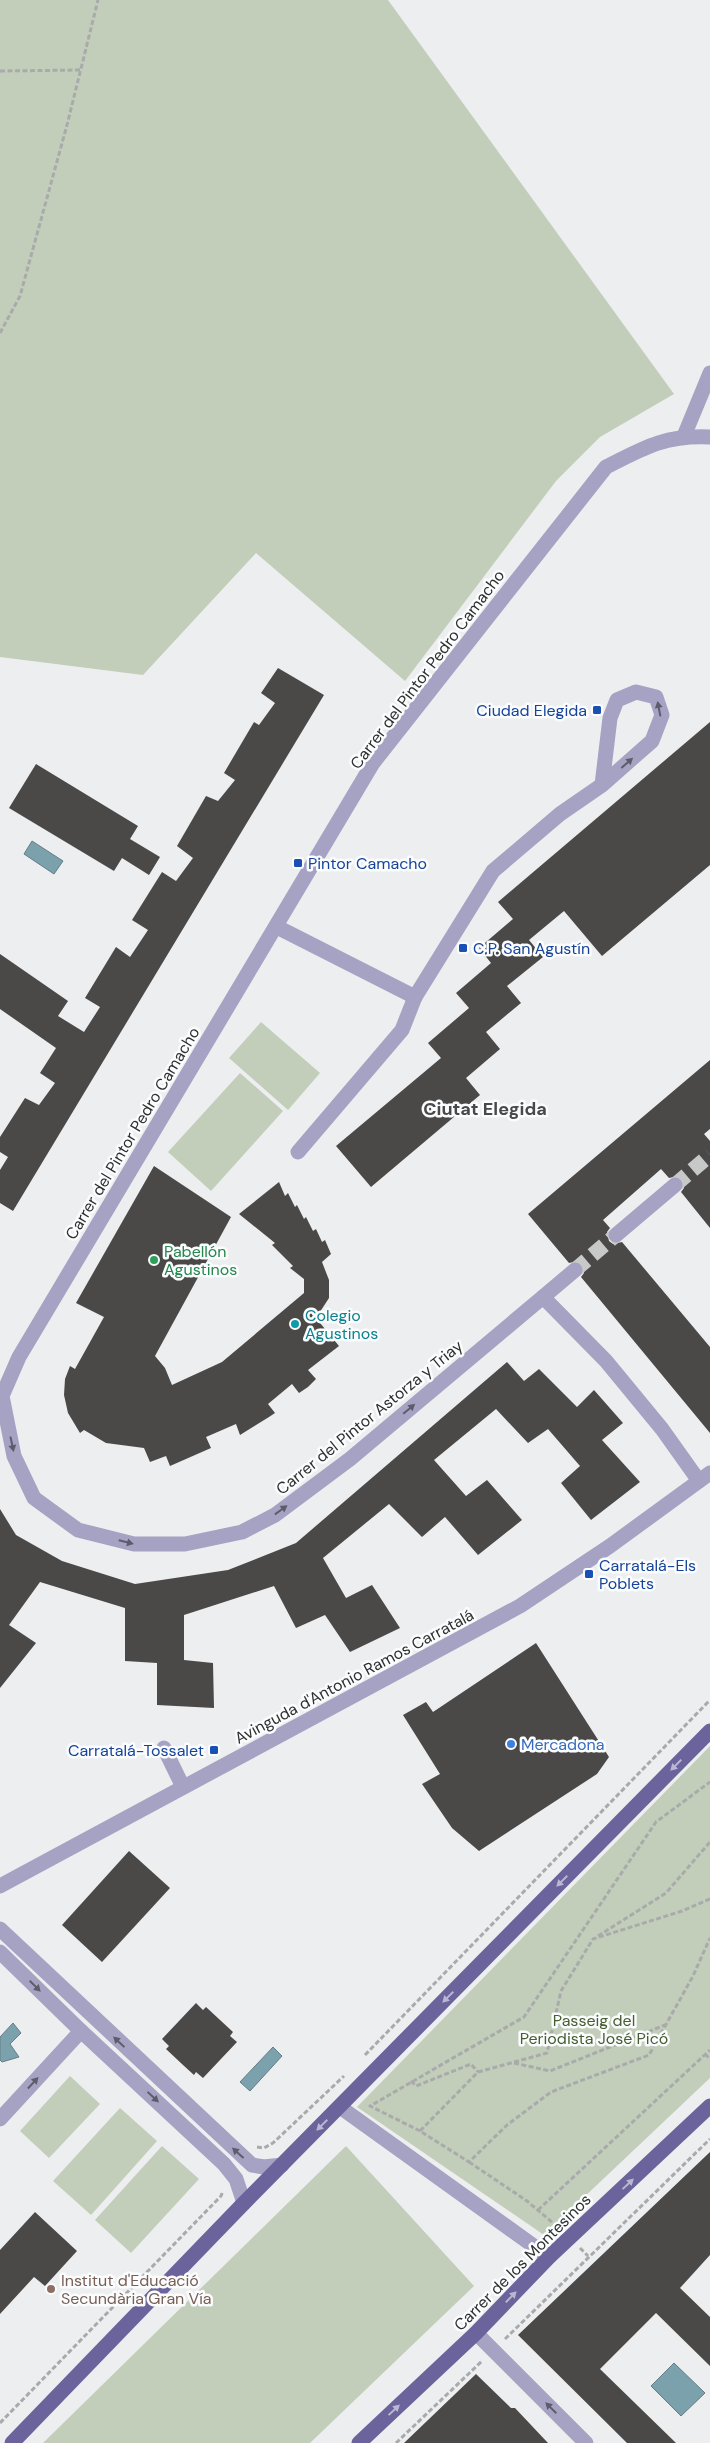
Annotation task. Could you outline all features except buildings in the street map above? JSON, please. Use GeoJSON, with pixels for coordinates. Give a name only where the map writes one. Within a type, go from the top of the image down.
{"type":"FeatureCollection","features":[{"type":"Feature","properties":{"kind":"main road"},"geometry":{"type":"LineString","coordinates":[[12,2443],[244,2203],[710,1731]]}},
{"type":"Feature","properties":{"kind":"main road","name":"Carrer de los Montesinos"},"geometry":{"type":"LineString","coordinates":[[359,2443],[476,2333],[549,2257],[710,2106]]}},
{"type":"Feature","properties":{"kind":"street"},"geometry":{"type":"LineString","coordinates":[[684,436],[710,373]]}},
{"type":"Feature","properties":{"kind":"street","name":"Carrer del Pintor Pedro Camacho"},"geometry":{"type":"LineString","coordinates":[[18,1357],[373,763],[606,468],[660,440],[684,436],[710,437]]}},
{"type":"Feature","properties":{"kind":"street"},"geometry":{"type":"LineString","coordinates":[[298,1152],[402,1030],[415,997],[493,871],[560,814],[602,785],[652,741],[662,715],[656,697],[636,692],[617,700],[610,718],[602,785]]}},
{"type":"Feature","properties":{"kind":"street"},"geometry":{"type":"LineString","coordinates":[[276,927],[415,997]]}},
{"type":"Feature","properties":{"kind":"street"},"geometry":{"type":"LineString","coordinates":[[616,1235],[675,1185]]}},
{"type":"Feature","properties":{"kind":"street","name":"Carrer del Pintor Astorza y Triay"},"geometry":{"type":"LineString","coordinates":[[18,1357],[1,1396],[14,1456],[34,1498],[78,1530],[134,1544],[185,1544],[242,1532],[274,1515],[350,1459],[575,1270]]}},
{"type":"Feature","properties":{"kind":"street"},"geometry":{"type":"LineString","coordinates":[[543,1297],[606,1361],[662,1429],[705,1477]]}},
{"type":"Feature","properties":{"kind":"street"},"geometry":{"type":"LineString","coordinates":[[0,1370],[18,1357]]}},
{"type":"Feature","properties":{"kind":"street","name":"Avinguda d'Antonio Ramos Carratalá"},"geometry":{"type":"LineString","coordinates":[[0,1886],[520,1606],[610,1546],[705,1477]]}},
{"type":"Feature","properties":{"kind":"street"},"geometry":{"type":"LineString","coordinates":[[164,1748],[183,1787]]}},
{"type":"Feature","properties":{"kind":"street"},"geometry":{"type":"LineString","coordinates":[[0,1929],[236,2152],[252,2165],[264,2167],[282,2165]]}},
{"type":"Feature","properties":{"kind":"street"},"geometry":{"type":"LineString","coordinates":[[0,1952],[81,2032],[224,2164],[236,2179],[244,2203]]}},
{"type":"Feature","properties":{"kind":"street"},"geometry":{"type":"LineString","coordinates":[[0,2119],[81,2032]]}},
{"type":"Feature","properties":{"kind":"street"},"geometry":{"type":"LineString","coordinates":[[340,2107],[549,2257]]}},
{"type":"Feature","properties":{"kind":"street"},"geometry":{"type":"LineString","coordinates":[[476,2333],[586,2443]]}},
{"type":"Feature","properties":{"kind":"path"},"geometry":{"type":"LineString","coordinates":[[0,333],[20,296],[98,0]]}},
{"type":"Feature","properties":{"kind":"path"},"geometry":{"type":"LineString","coordinates":[[0,71],[81,70]]}},
{"type":"Feature","properties":{"kind":"path"},"geometry":{"type":"LineString","coordinates":[[359,2060],[710,1700]]}},
{"type":"Feature","properties":{"kind":"path"},"geometry":{"type":"LineString","coordinates":[[588,2256],[538,2210],[469,2162],[420,2131],[370,2106],[524,2017],[656,1822],[710,1782]]}},
{"type":"Feature","properties":{"kind":"path"},"geometry":{"type":"LineString","coordinates":[[420,2131],[478,2072],[547,2053],[561,1991],[593,1940],[666,1893],[710,1842]]}},
{"type":"Feature","properties":{"kind":"path"},"geometry":{"type":"LineString","coordinates":[[593,1940],[682,1911],[710,1899]]}},
{"type":"Feature","properties":{"kind":"path"},"geometry":{"type":"LineString","coordinates":[[469,2162],[507,2125],[551,2092],[649,2055],[694,1976],[710,1938]]}},
{"type":"Feature","properties":{"kind":"path"},"geometry":{"type":"LineString","coordinates":[[513,2062],[550,2071],[666,2024]]}},
{"type":"Feature","properties":{"kind":"path"},"geometry":{"type":"LineString","coordinates":[[538,2210],[710,2050]]}},
{"type":"Feature","properties":{"kind":"path"},"geometry":{"type":"LineString","coordinates":[[706,2054],[710,2059]]}},
{"type":"Feature","properties":{"kind":"path"},"geometry":{"type":"LineString","coordinates":[[411,2081],[416,2086],[471,2064],[478,2072]]}},
{"type":"Feature","properties":{"kind":"path"},"geometry":{"type":"LineString","coordinates":[[236,2152],[244,2144],[264,2148],[273,2143],[346,2074]]}},
{"type":"Feature","properties":{"kind":"path"},"geometry":{"type":"LineString","coordinates":[[396,2443],[710,2140]]}},
{"type":"Feature","properties":{"kind":"path"},"geometry":{"type":"LineString","coordinates":[[0,2423],[221,2196],[224,2188]]}},
{"type":"Feature","properties":{"kind":"green space"},"geometry":{"type":"Polygon","coordinates":[[[0,0],[388,0],[674,394],[600,437],[556,481],[405,681],[256,553],[143,675],[0,657],[0,0]]]}},
{"type":"Feature","properties":{"kind":"green space"},"geometry":{"type":"Polygon","coordinates":[[[261,1022],[320,1073],[288,1110],[229,1058],[261,1022]]]}},
{"type":"Feature","properties":{"kind":"green space"},"geometry":{"type":"Polygon","coordinates":[[[240,1073],[283,1111],[211,1191],[168,1152],[240,1073]]]}},
{"type":"Feature","properties":{"kind":"green space","name":"Passeig del Periodista José Picó"},"geometry":{"type":"Polygon","coordinates":[[[710,1746],[710,2078],[544,2235],[357,2107],[710,1746]]]}},
{"type":"Feature","properties":{"kind":"green space"},"geometry":{"type":"Polygon","coordinates":[[[70,2076],[100,2104],[49,2158],[20,2131],[70,2076]]]}},
{"type":"Feature","properties":{"kind":"green space"},"geometry":{"type":"Polygon","coordinates":[[[120,2108],[157,2141],[91,2215],[53,2181],[120,2108]]]}},
{"type":"Feature","properties":{"kind":"green space"},"geometry":{"type":"Polygon","coordinates":[[[162,2146],[199,2179],[131,2253],[95,2220],[162,2146]]]}},
{"type":"Feature","properties":{"kind":"green space"},"geometry":{"type":"Polygon","coordinates":[[[346,2146],[474,2286],[310,2443],[43,2443],[346,2146]]]}},
{"type":"Feature","properties":{"kind":"water"},"geometry":{"type":"Polygon","coordinates":[[[32,841],[63,861],[54,874],[24,854],[32,841]]]}},
{"type":"Feature","properties":{"kind":"water"},"geometry":{"type":"Polygon","coordinates":[[[13,2023],[21,2033],[10,2044],[19,2057],[2,2062],[0,2060],[0,2037],[13,2023]]]}},
{"type":"Feature","properties":{"kind":"water"},"geometry":{"type":"Polygon","coordinates":[[[273,2047],[282,2056],[250,2091],[240,2082],[273,2047]]]}},
{"type":"Feature","properties":{"kind":"water"},"geometry":{"type":"Polygon","coordinates":[[[674,2363],[705,2393],[681,2416],[651,2386],[674,2363]]]}},
{"type":"Feature","properties":{"kind":"tunnel"},"geometry":{"type":"LineString","coordinates":[[675,1185],[710,1155]]}},
{"type":"Feature","properties":{"kind":"tunnel"},"geometry":{"type":"LineString","coordinates":[[575,1270],[616,1235]]}},
{"type":"Feature","properties":{"kind":"place","name":"Ciudad Elegida"},"geometry":{"type":"Point","coordinates":[597,710]}},
{"type":"Feature","properties":{"kind":"place","name":"Pintor Camacho"},"geometry":{"type":"Point","coordinates":[298,863]}},
{"type":"Feature","properties":{"kind":"place","name":"C.P. San Agustín"},"geometry":{"type":"Point","coordinates":[463,948]}},
{"type":"Feature","properties":{"kind":"place","name":"Pabellón Agustinos"},"geometry":{"type":"Point","coordinates":[154,1260]}},
{"type":"Feature","properties":{"kind":"place","name":"Colegio Agustinos"},"geometry":{"type":"Point","coordinates":[295,1324]}},
{"type":"Feature","properties":{"kind":"place","name":"Carratalá-Els Poblets"},"geometry":{"type":"Point","coordinates":[589,1574]}},
{"type":"Feature","properties":{"kind":"place","name":"Mercadona"},"geometry":{"type":"Point","coordinates":[511,1744]}},
{"type":"Feature","properties":{"kind":"place","name":"Carratalá-Tossalet"},"geometry":{"type":"Point","coordinates":[214,1750]}},
{"type":"Feature","properties":{"kind":"place","name":"Institut d'Educació Secundària Gran Vía"},"geometry":{"type":"Point","coordinates":[51,2289]}},
{"type":"Feature","properties":{"kind":"district","name":"Ciutat Elegida"},"geometry":{"type":"Point","coordinates":[485,1109]}}]}
